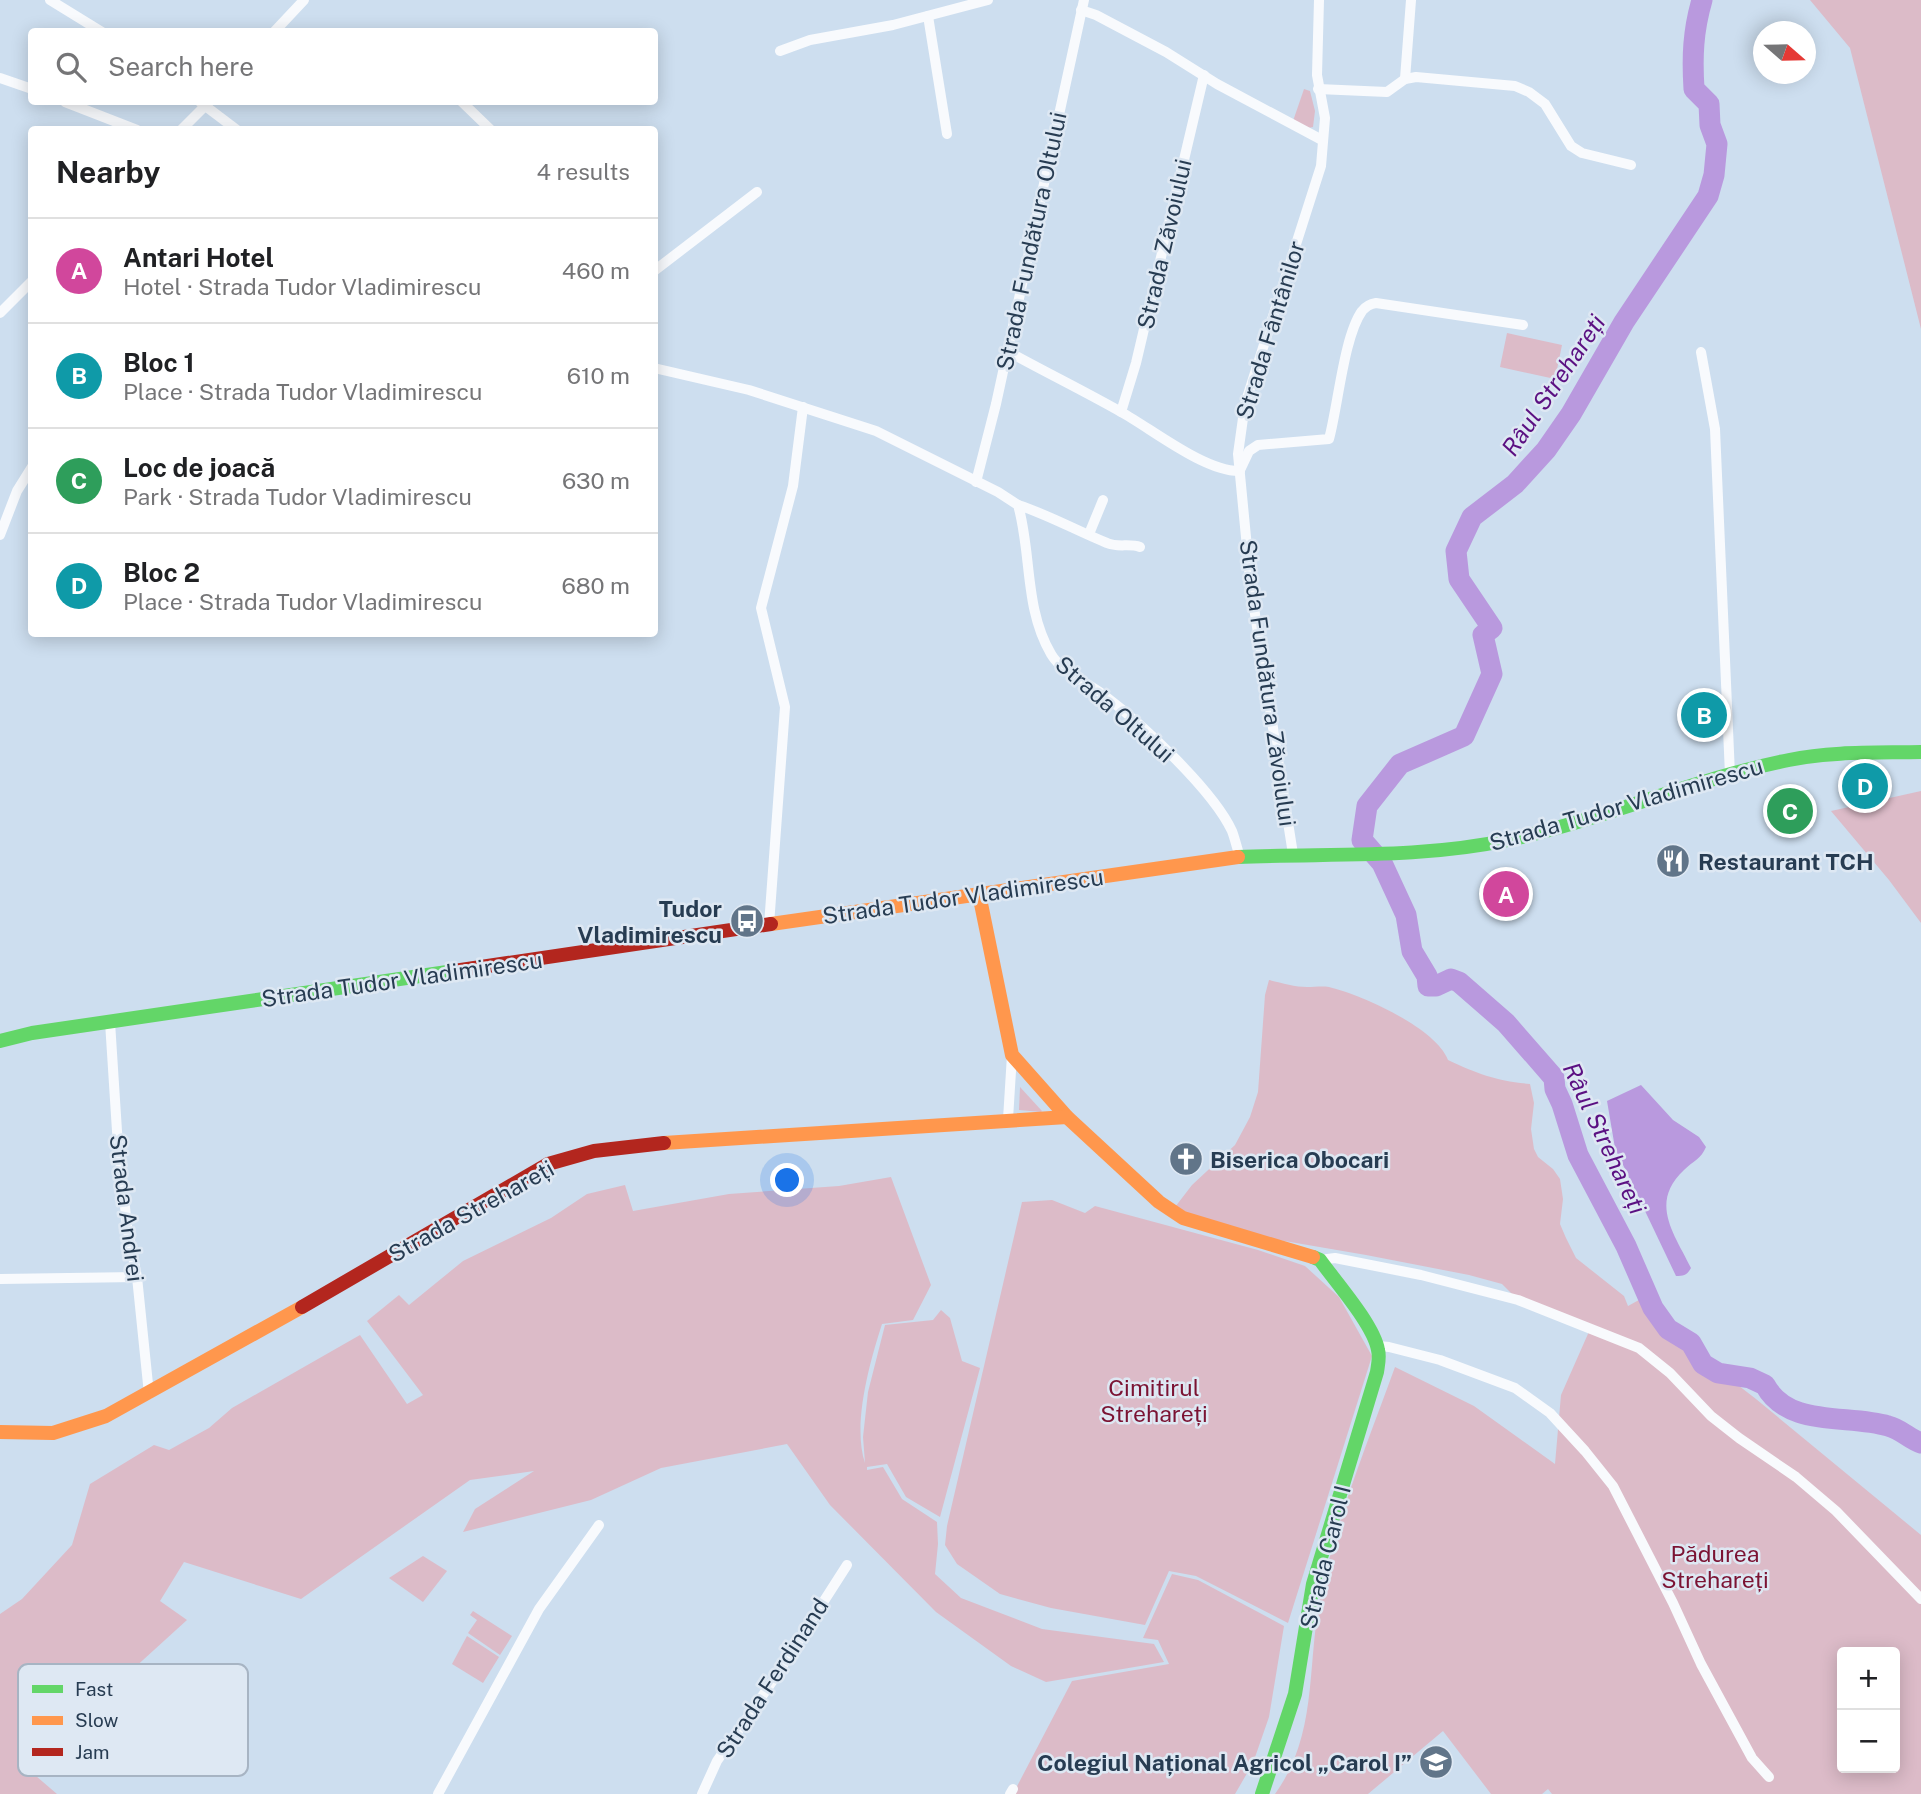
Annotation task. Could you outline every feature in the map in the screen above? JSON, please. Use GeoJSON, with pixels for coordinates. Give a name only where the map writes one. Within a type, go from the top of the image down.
{"type":"FeatureCollection","features":[{"type":"Feature","properties":{"kind":"street"},"geometry":{"type":"LineString","coordinates":[[50,0],[96,28]]}},
{"type":"Feature","properties":{"kind":"street"},"geometry":{"type":"LineString","coordinates":[[278,28],[304,0]]}},
{"type":"Feature","properties":{"kind":"street"},"geometry":{"type":"LineString","coordinates":[[780,51],[810,40],[893,25],[988,0]]}},
{"type":"Feature","properties":{"kind":"street","name":"Strada Fântânilor"},"geometry":{"type":"LineString","coordinates":[[1240,471],[1239,434],[1245,404],[1321,166],[1325,118],[1318,89],[1319,0]]}},
{"type":"Feature","properties":{"kind":"street"},"geometry":{"type":"LineString","coordinates":[[1405,79],[1411,0]]}},
{"type":"Feature","properties":{"kind":"street"},"geometry":{"type":"LineString","coordinates":[[1082,5],[1217,84],[1322,140]]}},
{"type":"Feature","properties":{"kind":"street","name":"Strada Fundătura Oltului"},"geometry":{"type":"LineString","coordinates":[[976,482],[1082,5]]}},
{"type":"Feature","properties":{"kind":"street"},"geometry":{"type":"LineString","coordinates":[[929,16],[947,134]]}},
{"type":"Feature","properties":{"kind":"street","name":"Strada Zăvoiului"},"geometry":{"type":"LineString","coordinates":[[1121,412],[1136,363],[1204,75]]}},
{"type":"Feature","properties":{"kind":"street"},"geometry":{"type":"LineString","coordinates":[[1318,89],[1387,92],[1392,91],[1405,79],[1416,76],[1515,86],[1545,104],[1571,146],[1583,153],[1631,165]]}},
{"type":"Feature","properties":{"kind":"street"},"geometry":{"type":"LineString","coordinates":[[0,78],[28,88]]}},
{"type":"Feature","properties":{"kind":"street"},"geometry":{"type":"LineString","coordinates":[[73,105],[127,126]]}},
{"type":"Feature","properties":{"kind":"street"},"geometry":{"type":"LineString","coordinates":[[185,126],[203,105]]}},
{"type":"Feature","properties":{"kind":"street"},"geometry":{"type":"LineString","coordinates":[[207,105],[232,126]]}},
{"type":"Feature","properties":{"kind":"street"},"geometry":{"type":"LineString","coordinates":[[465,105],[487,126]]}},
{"type":"Feature","properties":{"kind":"street"},"geometry":{"type":"LineString","coordinates":[[658,268],[757,192]]}},
{"type":"Feature","properties":{"kind":"street"},"geometry":{"type":"LineString","coordinates":[[0,313],[28,285]]}},
{"type":"Feature","properties":{"kind":"street"},"geometry":{"type":"LineString","coordinates":[[1007,351],[1121,412],[1202,460],[1222,470],[1240,471],[1249,451],[1258,445],[1329,439],[1350,339],[1358,318],[1367,306],[1376,303],[1523,325]]}},
{"type":"Feature","properties":{"kind":"street"},"geometry":{"type":"LineString","coordinates":[[1701,352],[1715,429],[1730,775]]}},
{"type":"Feature","properties":{"kind":"street"},"geometry":{"type":"LineString","coordinates":[[658,369],[749,390],[876,431],[998,492],[1018,505],[1041,512],[1108,544],[1140,547]]}},
{"type":"Feature","properties":{"kind":"street"},"geometry":{"type":"LineString","coordinates":[[769,925],[785,707],[761,608],[793,486],[803,407]]}},
{"type":"Feature","properties":{"kind":"street","name":"Strada Fundătura Zăvoiului"},"geometry":{"type":"LineString","coordinates":[[1240,471],[1251,589],[1293,854]]}},
{"type":"Feature","properties":{"kind":"street"},"geometry":{"type":"LineString","coordinates":[[0,535],[17,491],[28,473]]}},
{"type":"Feature","properties":{"kind":"street"},"geometry":{"type":"LineString","coordinates":[[1089,534],[1104,500]]}},
{"type":"Feature","properties":{"kind":"street","name":"Strada Oltului"},"geometry":{"type":"LineString","coordinates":[[1018,505],[1028,546],[1035,617],[1052,657],[1130,717],[1194,780],[1228,824],[1240,857]]}},
{"type":"Feature","properties":{"kind":"street","name":"Strada Tudor Vladimirescu"},"geometry":{"type":"LineString","coordinates":[[0,1041],[32,1033],[1240,857],[1419,852],[1470,847],[1521,837],[1773,762],[1821,754],[1921,752]]}},
{"type":"Feature","properties":{"kind":"street"},"geometry":{"type":"LineString","coordinates":[[979,894],[1002,1017],[1012,1055],[1008,1119]]}},
{"type":"Feature","properties":{"kind":"street","name":"Strada Andrei"},"geometry":{"type":"LineString","coordinates":[[110,1022],[122,1185],[149,1394]]}},
{"type":"Feature","properties":{"kind":"street"},"geometry":{"type":"LineString","coordinates":[[1012,1055],[1067,1117],[1158,1202],[1183,1218],[1296,1250],[1320,1260],[1335,1258],[1420,1275],[1518,1300],[1639,1348],[1670,1373],[1712,1416],[1796,1477],[1836,1511],[1921,1599]]}},
{"type":"Feature","properties":{"kind":"street","name":"Strada Strehareți"},"geometry":{"type":"LineString","coordinates":[[0,1432],[53,1433],[106,1416],[149,1394],[548,1164],[594,1151],[694,1139],[1067,1117]]}},
{"type":"Feature","properties":{"kind":"street"},"geometry":{"type":"LineString","coordinates":[[1320,1260],[1365,1322],[1378,1346],[1451,1364],[1515,1388],[1550,1413],[1613,1486],[1752,1758],[1769,1777]]}},
{"type":"Feature","properties":{"kind":"street"},"geometry":{"type":"LineString","coordinates":[[0,1279],[136,1277]]}},
{"type":"Feature","properties":{"kind":"street","name":"Strada Carol I"},"geometry":{"type":"LineString","coordinates":[[1262,1794],[1294,1693],[1313,1584],[1377,1372],[1378,1346]]}},
{"type":"Feature","properties":{"kind":"street"},"geometry":{"type":"LineString","coordinates":[[438,1794],[539,1609],[599,1525]]}},
{"type":"Feature","properties":{"kind":"street","name":"Strada Ferdinand"},"geometry":{"type":"LineString","coordinates":[[702,1794],[717,1761],[774,1679],[847,1565]]}},
{"type":"Feature","properties":{"kind":"green space"},"geometry":{"type":"Polygon","coordinates":[[[1810,0],[1921,0],[1921,329],[1850,48],[1810,0]]]}},
{"type":"Feature","properties":{"kind":"green space"},"geometry":{"type":"Polygon","coordinates":[[[1304,89],[1310,91],[1315,111],[1313,127],[1308,128],[1293,121],[1304,89]]]}},
{"type":"Feature","properties":{"kind":"green space"},"geometry":{"type":"Polygon","coordinates":[[[1507,333],[1562,345],[1555,379],[1500,367],[1507,333]]]}},
{"type":"Feature","properties":{"kind":"green space"},"geometry":{"type":"Polygon","coordinates":[[[1921,791],[1921,923],[1831,811],[1921,791]]]}},
{"type":"Feature","properties":{"kind":"green space","name":"Pădurea Strehareți"},"geometry":{"type":"Polygon","coordinates":[[[1269,980],[1298,986],[1329,987],[1360,997],[1414,1025],[1441,1048],[1448,1060],[1488,1076],[1530,1084],[1534,1103],[1531,1129],[1534,1149],[1538,1157],[1553,1169],[1560,1179],[1563,1199],[1560,1224],[1576,1258],[1624,1296],[1628,1306],[1648,1295],[1695,1352],[1921,1535],[1921,1794],[1552,1794],[1548,1789],[1542,1794],[1491,1794],[1443,1731],[1368,1794],[1275,1794],[1299,1747],[1305,1722],[1321,1595],[1336,1537],[1395,1367],[1474,1406],[1555,1464],[1561,1395],[1591,1327],[1518,1300],[1502,1284],[1366,1255],[1243,1234],[1172,1211],[1192,1185],[1235,1145],[1250,1117],[1258,1092],[1265,995],[1269,980]]]}},
{"type":"Feature","properties":{"kind":"green space"},"geometry":{"type":"Polygon","coordinates":[[[1020,1087],[1042,1111],[1041,1112],[1019,1110],[1020,1087]]]}},
{"type":"Feature","properties":{"kind":"green space"},"geometry":{"type":"Polygon","coordinates":[[[891,1177],[931,1285],[913,1320],[882,1324],[864,1393],[860,1430],[865,1463],[863,1437],[868,1392],[885,1325],[933,1320],[941,1310],[950,1318],[962,1361],[980,1368],[940,1517],[906,1497],[887,1464],[867,1467],[867,1470],[883,1467],[902,1499],[937,1522],[935,1574],[961,1598],[1042,1629],[1154,1644],[1164,1662],[1046,1682],[1011,1666],[936,1612],[830,1505],[787,1444],[661,1468],[591,1500],[463,1532],[475,1509],[534,1471],[470,1480],[301,1599],[184,1562],[160,1601],[187,1620],[139,1664],[18,1664],[18,1776],[36,1776],[57,1794],[0,1794],[0,1614],[22,1599],[72,1545],[90,1484],[154,1445],[169,1450],[209,1428],[232,1408],[360,1335],[407,1404],[423,1395],[367,1321],[399,1295],[409,1305],[463,1261],[551,1218],[587,1194],[625,1185],[633,1211],[729,1194],[839,1186],[891,1177]]]}},
{"type":"Feature","properties":{"kind":"green space","name":"Cimitirul Strehareți"},"geometry":{"type":"Polygon","coordinates":[[[1052,1200],[1085,1213],[1095,1206],[1258,1250],[1305,1266],[1339,1297],[1372,1356],[1288,1623],[1196,1576],[1169,1571],[1145,1625],[1051,1608],[1000,1594],[957,1564],[945,1545],[947,1526],[1022,1202],[1052,1200]]]}},
{"type":"Feature","properties":{"kind":"green space"},"geometry":{"type":"Polygon","coordinates":[[[423,1556],[447,1571],[423,1602],[389,1578],[423,1556]]]}},
{"type":"Feature","properties":{"kind":"green space"},"geometry":{"type":"Polygon","coordinates":[[[1172,1574],[1198,1580],[1284,1626],[1269,1717],[1253,1763],[1235,1794],[1013,1794],[1072,1681],[1169,1664],[1158,1640],[1143,1638],[1172,1574]]]}},
{"type":"Feature","properties":{"kind":"green space"},"geometry":{"type":"Polygon","coordinates":[[[473,1611],[512,1636],[500,1655],[468,1633],[477,1620],[470,1615],[473,1611]]]}},
{"type":"Feature","properties":{"kind":"green space"},"geometry":{"type":"Polygon","coordinates":[[[467,1636],[499,1657],[483,1683],[452,1664],[467,1636]]]}},
{"type":"Feature","properties":{"kind":"shaded area"},"geometry":{"type":"Polygon","coordinates":[[[1641,1085],[1673,1120],[1699,1137],[1706,1147],[1674,1182],[1668,1194],[1668,1218],[1691,1268],[1683,1275],[1676,1276],[1615,1148],[1607,1101],[1641,1085]]]}},
{"type":"Feature","properties":{"kind":"waterway","name":"Râul Strehareți"},"geometry":{"type":"LineString","coordinates":[[1702,0],[1695,33],[1693,77],[1694,89],[1709,104],[1710,125],[1717,144],[1714,175],[1708,196],[1624,322],[1571,414],[1546,450],[1515,484],[1472,517],[1456,551],[1459,579],[1492,628],[1483,635],[1492,674],[1464,736],[1400,764],[1367,806],[1362,840],[1382,863],[1406,915],[1412,951],[1427,976],[1428,986],[1436,986],[1451,979],[1459,982],[1506,1023],[1554,1078],[1555,1089],[1578,1155],[1626,1246],[1653,1308],[1668,1329],[1691,1343],[1703,1364],[1718,1373],[1750,1378],[1765,1385],[1775,1399],[1788,1408],[1803,1414],[1888,1426],[1921,1443]]}},
{"type":"Feature","properties":{"kind":"traffic: fast"},"geometry":{"type":"LineString","coordinates":[[1238,857],[1407,853],[1475,846],[1543,832],[1718,778],[1789,760],[1838,754],[1921,752]]}},
{"type":"Feature","properties":{"kind":"traffic: fast"},"geometry":{"type":"LineString","coordinates":[[0,1041],[32,1033],[454,971]]}},
{"type":"Feature","properties":{"kind":"traffic: fast"},"geometry":{"type":"LineString","coordinates":[[1262,1794],[1295,1694],[1313,1584],[1379,1361],[1375,1340],[1362,1316],[1320,1260],[1313,1257]]}},
{"type":"Feature","properties":{"kind":"traffic: slow"},"geometry":{"type":"LineString","coordinates":[[771,924],[1238,857]]}},
{"type":"Feature","properties":{"kind":"traffic: slow"},"geometry":{"type":"LineString","coordinates":[[979,894],[1012,1055],[1067,1117],[1159,1202],[1183,1218],[1313,1257]]}},
{"type":"Feature","properties":{"kind":"traffic: slow"},"geometry":{"type":"LineString","coordinates":[[664,1143],[1067,1117]]}},
{"type":"Feature","properties":{"kind":"traffic: slow"},"geometry":{"type":"LineString","coordinates":[[0,1432],[53,1433],[106,1416],[302,1307]]}},
{"type":"Feature","properties":{"kind":"traffic: jam"},"geometry":{"type":"LineString","coordinates":[[454,971],[771,924]]}},
{"type":"Feature","properties":{"kind":"traffic: jam"},"geometry":{"type":"LineString","coordinates":[[302,1307],[548,1164],[594,1151],[664,1143]]}},
{"type":"Feature","properties":{"kind":"place","name":"Bloc 1"},"geometry":{"type":"Point","coordinates":[1704,715]}},
{"type":"Feature","properties":{"kind":"place","name":"Bloc 2"},"geometry":{"type":"Point","coordinates":[1865,786]}},
{"type":"Feature","properties":{"kind":"place","name":"Loc de joacă"},"geometry":{"type":"Point","coordinates":[1790,811]}},
{"type":"Feature","properties":{"kind":"place","name":"Restaurant TCH"},"geometry":{"type":"Point","coordinates":[1673,861]}},
{"type":"Feature","properties":{"kind":"place","name":"Antari Hotel"},"geometry":{"type":"Point","coordinates":[1506,894]}},
{"type":"Feature","properties":{"kind":"place","name":"Tudor Vladimirescu"},"geometry":{"type":"Point","coordinates":[747,921]}},
{"type":"Feature","properties":{"kind":"place","name":"Biserica Obocari"},"geometry":{"type":"Point","coordinates":[1186,1159]}},
{"type":"Feature","properties":{"kind":"place","name":"Colegiul Național Agricol „Carol I”"},"geometry":{"type":"Point","coordinates":[1436,1762]}}]}
